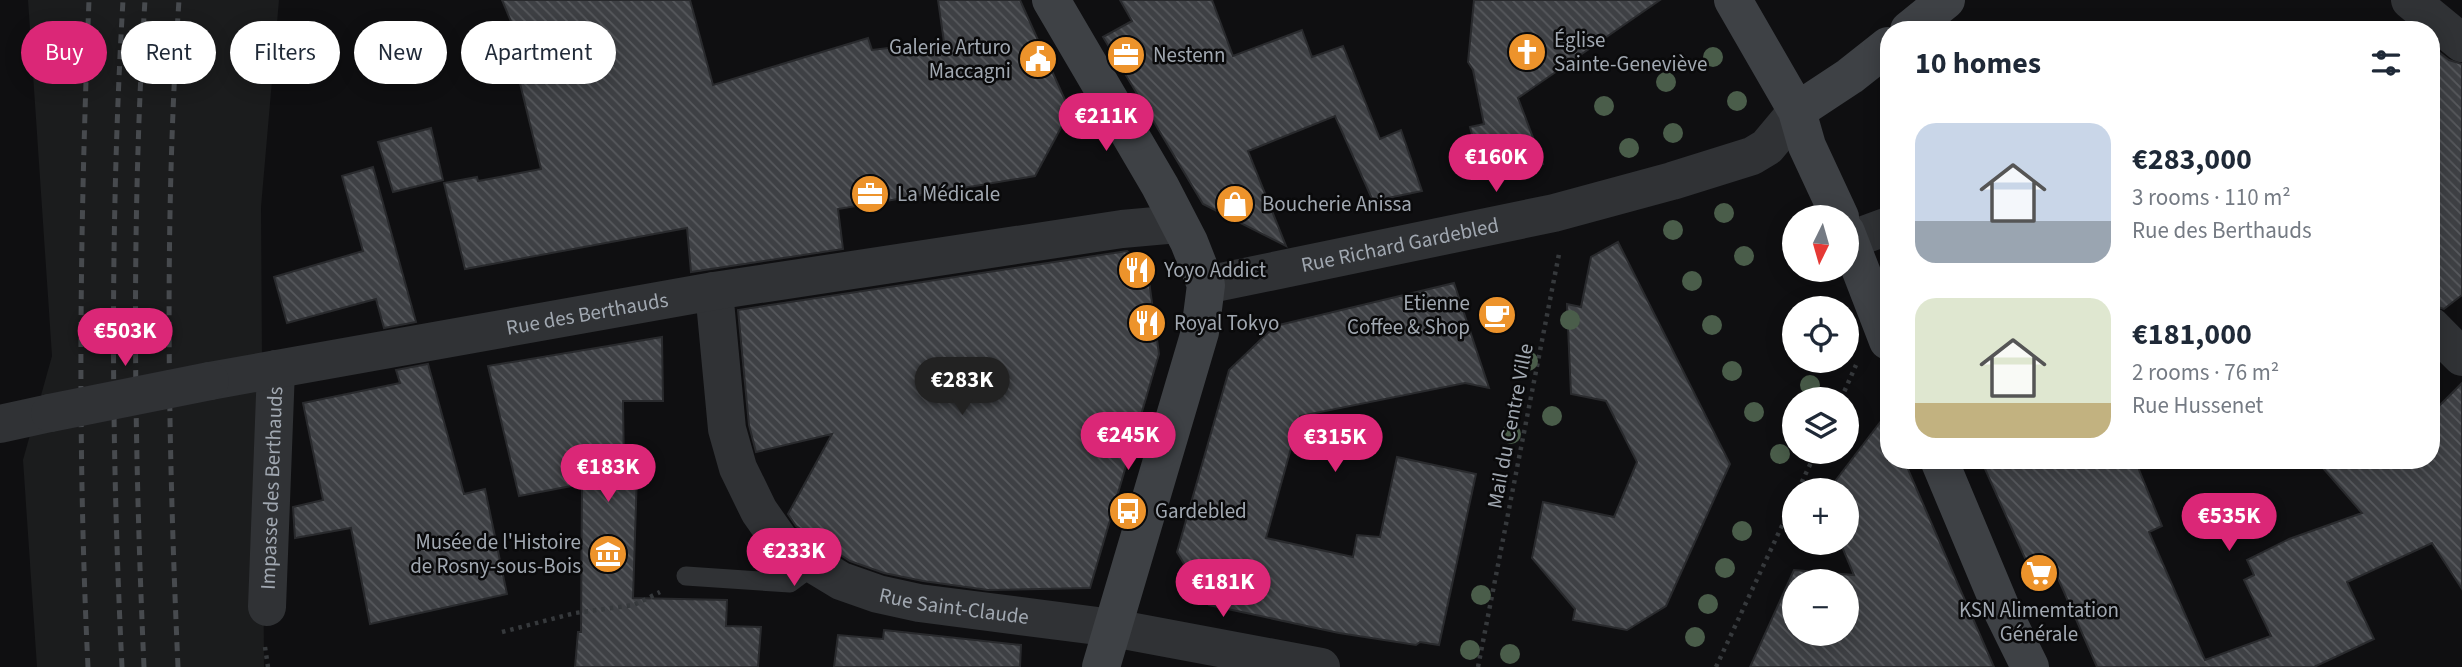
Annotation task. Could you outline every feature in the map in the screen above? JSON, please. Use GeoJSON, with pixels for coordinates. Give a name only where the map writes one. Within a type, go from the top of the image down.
{"type":"FeatureCollection","features":[{"type":"Feature","properties":{"kind":"main road"},"geometry":{"type":"LineString","coordinates":[[1051,0],[1160,186],[1189,242],[1206,285],[1200,332],[1101,667]]}},
{"type":"Feature","properties":{"kind":"main road"},"geometry":{"type":"LineString","coordinates":[[1733,0],[1797,111],[1807,146],[1834,205]]}},
{"type":"Feature","properties":{"kind":"main road"},"geometry":{"type":"LineString","coordinates":[[1920,21],[1946,0]]}},
{"type":"Feature","properties":{"kind":"main road"},"geometry":{"type":"LineString","coordinates":[[1797,111],[1880,52]]}},
{"type":"Feature","properties":{"kind":"main road"},"geometry":{"type":"LineString","coordinates":[[1859,266],[1880,320]]}},
{"type":"Feature","properties":{"kind":"main road"},"geometry":{"type":"LineString","coordinates":[[1943,469],[2001,608],[2030,667]]}},
{"type":"Feature","properties":{"kind":"street"},"geometry":{"type":"LineString","coordinates":[[2410,0],[2435,21]]}},
{"type":"Feature","properties":{"kind":"street"},"geometry":{"type":"LineString","coordinates":[[2440,25],[2462,43]]}},
{"type":"Feature","properties":{"kind":"street","name":"Rue Richard Gardebled"},"geometry":{"type":"LineString","coordinates":[[1206,285],[1554,213],[1672,181],[1752,156],[1767,147],[1797,111]]}},
{"type":"Feature","properties":{"kind":"street","name":"Rue des Berthauds"},"geometry":{"type":"LineString","coordinates":[[0,424],[210,381],[714,291],[1122,229],[1178,224]]}},
{"type":"Feature","properties":{"kind":"street"},"geometry":{"type":"LineString","coordinates":[[1859,229],[1880,227]]}},
{"type":"Feature","properties":{"kind":"street","name":"Rue Saint-Claude"},"geometry":{"type":"LineString","coordinates":[[714,291],[727,429],[738,468],[759,511],[780,541],[814,565],[841,581],[878,594],[919,603],[1113,628],[1321,667]]}},
{"type":"Feature","properties":{"kind":"street"},"geometry":{"type":"LineString","coordinates":[[2440,335],[2462,357]]}},
{"type":"Feature","properties":{"kind":"street","name":"Impasse des Berthauds"},"geometry":{"type":"LineString","coordinates":[[267,607],[276,369]]}},
{"type":"Feature","properties":{"kind":"lane"},"geometry":{"type":"LineString","coordinates":[[686,576],[790,583],[814,565]]}},
{"type":"Feature","properties":{"kind":"path","name":"Mail du Centre Ville"},"geometry":{"type":"LineString","coordinates":[[1478,667],[1561,245],[1554,213]]}},
{"type":"Feature","properties":{"kind":"path"},"geometry":{"type":"LineString","coordinates":[[1716,667],[1782,526]]}},
{"type":"Feature","properties":{"kind":"path"},"geometry":{"type":"LineString","coordinates":[[502,632],[575,613],[634,605]]}},
{"type":"Feature","properties":{"kind":"shaded area"},"geometry":{"type":"Polygon","coordinates":[[[28,0],[279,0],[277,21],[230,21],[230,84],[272,84],[261,207],[264,667],[37,667],[23,460],[52,356],[34,84],[107,84],[107,21],[29,21],[28,0]]]}},
{"type":"Feature","properties":{"kind":"building"},"geometry":{"type":"Polygon","coordinates":[[[502,0],[690,0],[713,85],[868,38],[872,50],[913,45],[945,49],[938,0],[1020,0],[1070,111],[1035,176],[838,209],[843,249],[691,272],[687,228],[465,269],[444,183],[477,177],[478,181],[541,169],[520,84],[616,84],[616,21],[511,21],[502,0]]]}},
{"type":"Feature","properties":{"kind":"building"},"geometry":{"type":"Polygon","coordinates":[[[1120,0],[1212,0],[1233,56],[1302,30],[1312,57],[1343,46],[1380,139],[1401,130],[1422,191],[1373,201],[1335,116],[1248,151],[1286,246],[1203,204],[1103,37],[1132,21],[1120,0]]]}},
{"type":"Feature","properties":{"kind":"building","name":"Église Sainte-Geneviève"},"geometry":{"type":"Polygon","coordinates":[[[1474,0],[1660,0],[1518,98],[1543,164],[1483,177],[1470,127],[1484,124],[1473,70],[1468,62],[1474,0]]]}},
{"type":"Feature","properties":{"kind":"building"},"geometry":{"type":"Polygon","coordinates":[[[2440,53],[2449,60],[2462,64],[2462,295],[2444,309],[2440,308],[2440,53]]]}},
{"type":"Feature","properties":{"kind":"building"},"geometry":{"type":"Polygon","coordinates":[[[431,128],[443,180],[393,192],[378,142],[431,128]]]}},
{"type":"Feature","properties":{"kind":"building"},"geometry":{"type":"Polygon","coordinates":[[[373,167],[416,322],[384,328],[376,299],[287,323],[274,277],[363,251],[342,176],[373,167]]]}},
{"type":"Feature","properties":{"kind":"building"},"geometry":{"type":"Polygon","coordinates":[[[1618,242],[1730,464],[1666,606],[1627,630],[1573,620],[1575,609],[1532,558],[1543,502],[1614,517],[1637,462],[1606,401],[1571,394],[1567,304],[1581,307],[1591,257],[1618,242]]]}},
{"type":"Feature","properties":{"kind":"building"},"geometry":{"type":"Polygon","coordinates":[[[1127,251],[1147,266],[1159,354],[1090,588],[988,590],[884,573],[850,561],[796,526],[788,514],[832,434],[756,452],[749,425],[738,310],[1127,251]]]}},
{"type":"Feature","properties":{"kind":"building"},"geometry":{"type":"Polygon","coordinates":[[[1454,283],[1489,388],[1465,383],[1300,416],[1266,538],[1353,557],[1357,535],[1380,537],[1397,457],[1476,474],[1439,645],[1420,642],[1416,645],[1339,633],[1209,605],[1177,552],[1229,370],[1275,326],[1454,283]]]}},
{"type":"Feature","properties":{"kind":"building"},"geometry":{"type":"Polygon","coordinates":[[[662,337],[663,401],[623,401],[624,471],[637,473],[633,598],[727,600],[726,626],[761,627],[758,667],[575,667],[578,632],[581,632],[582,484],[519,496],[488,366],[662,337]]]}},
{"type":"Feature","properties":{"kind":"building"},"geometry":{"type":"Polygon","coordinates":[[[428,364],[464,494],[485,489],[507,594],[370,624],[351,528],[295,538],[293,507],[323,500],[303,403],[400,383],[396,370],[428,364]]]}},
{"type":"Feature","properties":{"kind":"building"},"geometry":{"type":"Polygon","coordinates":[[[2462,383],[2462,589],[2432,543],[2347,582],[2374,639],[2314,667],[2097,667],[2057,576],[2037,585],[1985,469],[2139,469],[2162,526],[2149,532],[2205,660],[2271,636],[2244,580],[2254,575],[2247,560],[2289,539],[2362,513],[2324,469],[2440,469],[2440,405],[2462,383]]]}},
{"type":"Feature","properties":{"kind":"building"},"geometry":{"type":"Polygon","coordinates":[[[1880,422],[1880,469],[1908,469],[1994,667],[1750,667],[1782,596],[1782,646],[1859,646],[1859,569],[1851,569],[1846,555],[1859,555],[1859,478],[1838,478],[1848,464],[1859,464],[1859,450],[1880,422]]]}},
{"type":"Feature","properties":{"kind":"building"},"geometry":{"type":"Polygon","coordinates":[[[884,630],[1021,645],[1020,667],[834,667],[838,635],[883,639],[884,630]]]}},
{"type":"Feature","properties":{"kind":"railway"},"geometry":{"type":"LineString","coordinates":[[88,667],[82,500],[81,334],[89,0]]}},
{"type":"Feature","properties":{"kind":"railway"},"geometry":{"type":"LineString","coordinates":[[122,667],[114,417],[114,250],[123,0]]}},
{"type":"Feature","properties":{"kind":"railway"},"geometry":{"type":"LineString","coordinates":[[144,667],[138,500],[136,250],[145,0]]}},
{"type":"Feature","properties":{"kind":"railway"},"geometry":{"type":"LineString","coordinates":[[178,667],[172,500],[169,250],[179,0]]}},
{"type":"Feature","properties":{"kind":"place","name":"Église Sainte-Geneviève"},"geometry":{"type":"Point","coordinates":[1527,52]}},
{"type":"Feature","properties":{"kind":"place","name":"Nestenn"},"geometry":{"type":"Point","coordinates":[1126,55]}},
{"type":"Feature","properties":{"kind":"place","name":"Galerie Arturo Maccagni"},"geometry":{"type":"Point","coordinates":[1038,59]}},
{"type":"Feature","properties":{"kind":"place","name":"La Médicale"},"geometry":{"type":"Point","coordinates":[870,194]}},
{"type":"Feature","properties":{"kind":"place","name":"Boucherie Anissa"},"geometry":{"type":"Point","coordinates":[1235,204]}},
{"type":"Feature","properties":{"kind":"place","name":"Yoyo Addict"},"geometry":{"type":"Point","coordinates":[1137,270]}},
{"type":"Feature","properties":{"kind":"place","name":"Etienne Coffee & Shop"},"geometry":{"type":"Point","coordinates":[1497,315]}},
{"type":"Feature","properties":{"kind":"place","name":"Royal Tokyo"},"geometry":{"type":"Point","coordinates":[1147,323]}},
{"type":"Feature","properties":{"kind":"place","name":"Gardebled"},"geometry":{"type":"Point","coordinates":[1128,511]}},
{"type":"Feature","properties":{"kind":"place","name":"Musée de l'Histoire de Rosny-sous-Bois"},"geometry":{"type":"Point","coordinates":[608,554]}},
{"type":"Feature","properties":{"kind":"place","name":"KSN Alimemtation Générale"},"geometry":{"type":"Point","coordinates":[2039,573]}}]}
